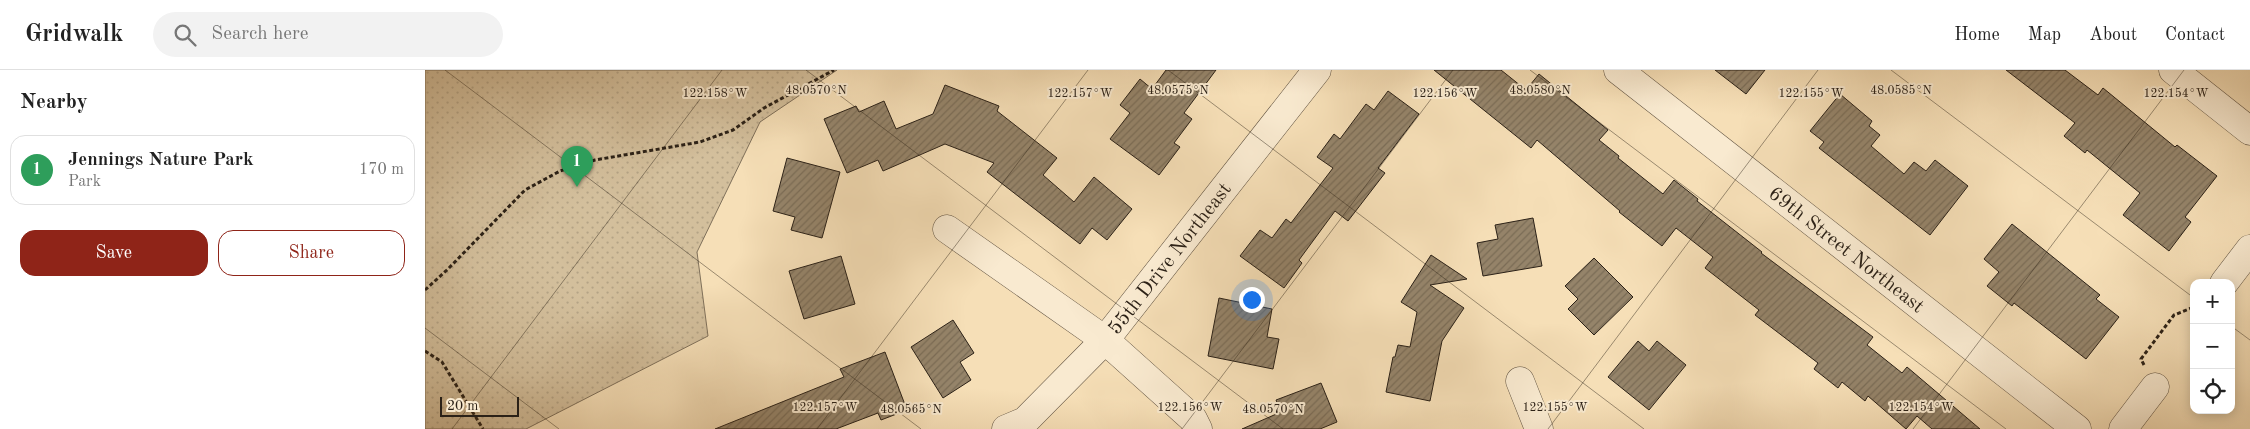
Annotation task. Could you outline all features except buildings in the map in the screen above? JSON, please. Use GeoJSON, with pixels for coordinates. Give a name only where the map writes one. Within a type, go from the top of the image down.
{"type":"FeatureCollection","features":[{"type":"Feature","properties":{"kind":"street","name":"55th Drive Northeast"},"geometry":{"type":"LineString","coordinates":[[1007,429],[1025,421],[1105,340],[1317,70]]}},
{"type":"Feature","properties":{"kind":"street","name":"69th Street Northeast"},"geometry":{"type":"LineString","coordinates":[[1618,70],[2077,429]]}},
{"type":"Feature","properties":{"kind":"street"},"geometry":{"type":"LineString","coordinates":[[2173,70],[2250,131]]}},
{"type":"Feature","properties":{"kind":"street"},"geometry":{"type":"LineString","coordinates":[[947,229],[1105,340],[1193,419],[1198,429]]}},
{"type":"Feature","properties":{"kind":"street"},"geometry":{"type":"LineString","coordinates":[[2227,279],[2250,249]]}},
{"type":"Feature","properties":{"kind":"street"},"geometry":{"type":"LineString","coordinates":[[1520,381],[1539,429]]}},
{"type":"Feature","properties":{"kind":"street"},"geometry":{"type":"LineString","coordinates":[[2123,429],[2155,387]]}},
{"type":"Feature","properties":{"kind":"path"},"geometry":{"type":"LineString","coordinates":[[425,290],[448,270],[525,190],[560,171],[595,160],[701,142],[733,130],[764,108],[835,70]]}},
{"type":"Feature","properties":{"kind":"path"},"geometry":{"type":"LineString","coordinates":[[2155,387],[2141,359],[2174,315],[2190,309]]}},
{"type":"Feature","properties":{"kind":"path"},"geometry":{"type":"LineString","coordinates":[[425,350],[442,362],[483,429]]}},
{"type":"Feature","properties":{"kind":"shaded area"},"geometry":{"type":"Polygon","coordinates":[[[425,70],[837,70],[760,122],[697,252],[708,336],[526,429],[425,429],[425,70]]]}},
{"type":"Feature","properties":{"kind":"place","name":"Jennings Nature Park"},"geometry":{"type":"Point","coordinates":[577,187]}}]}
